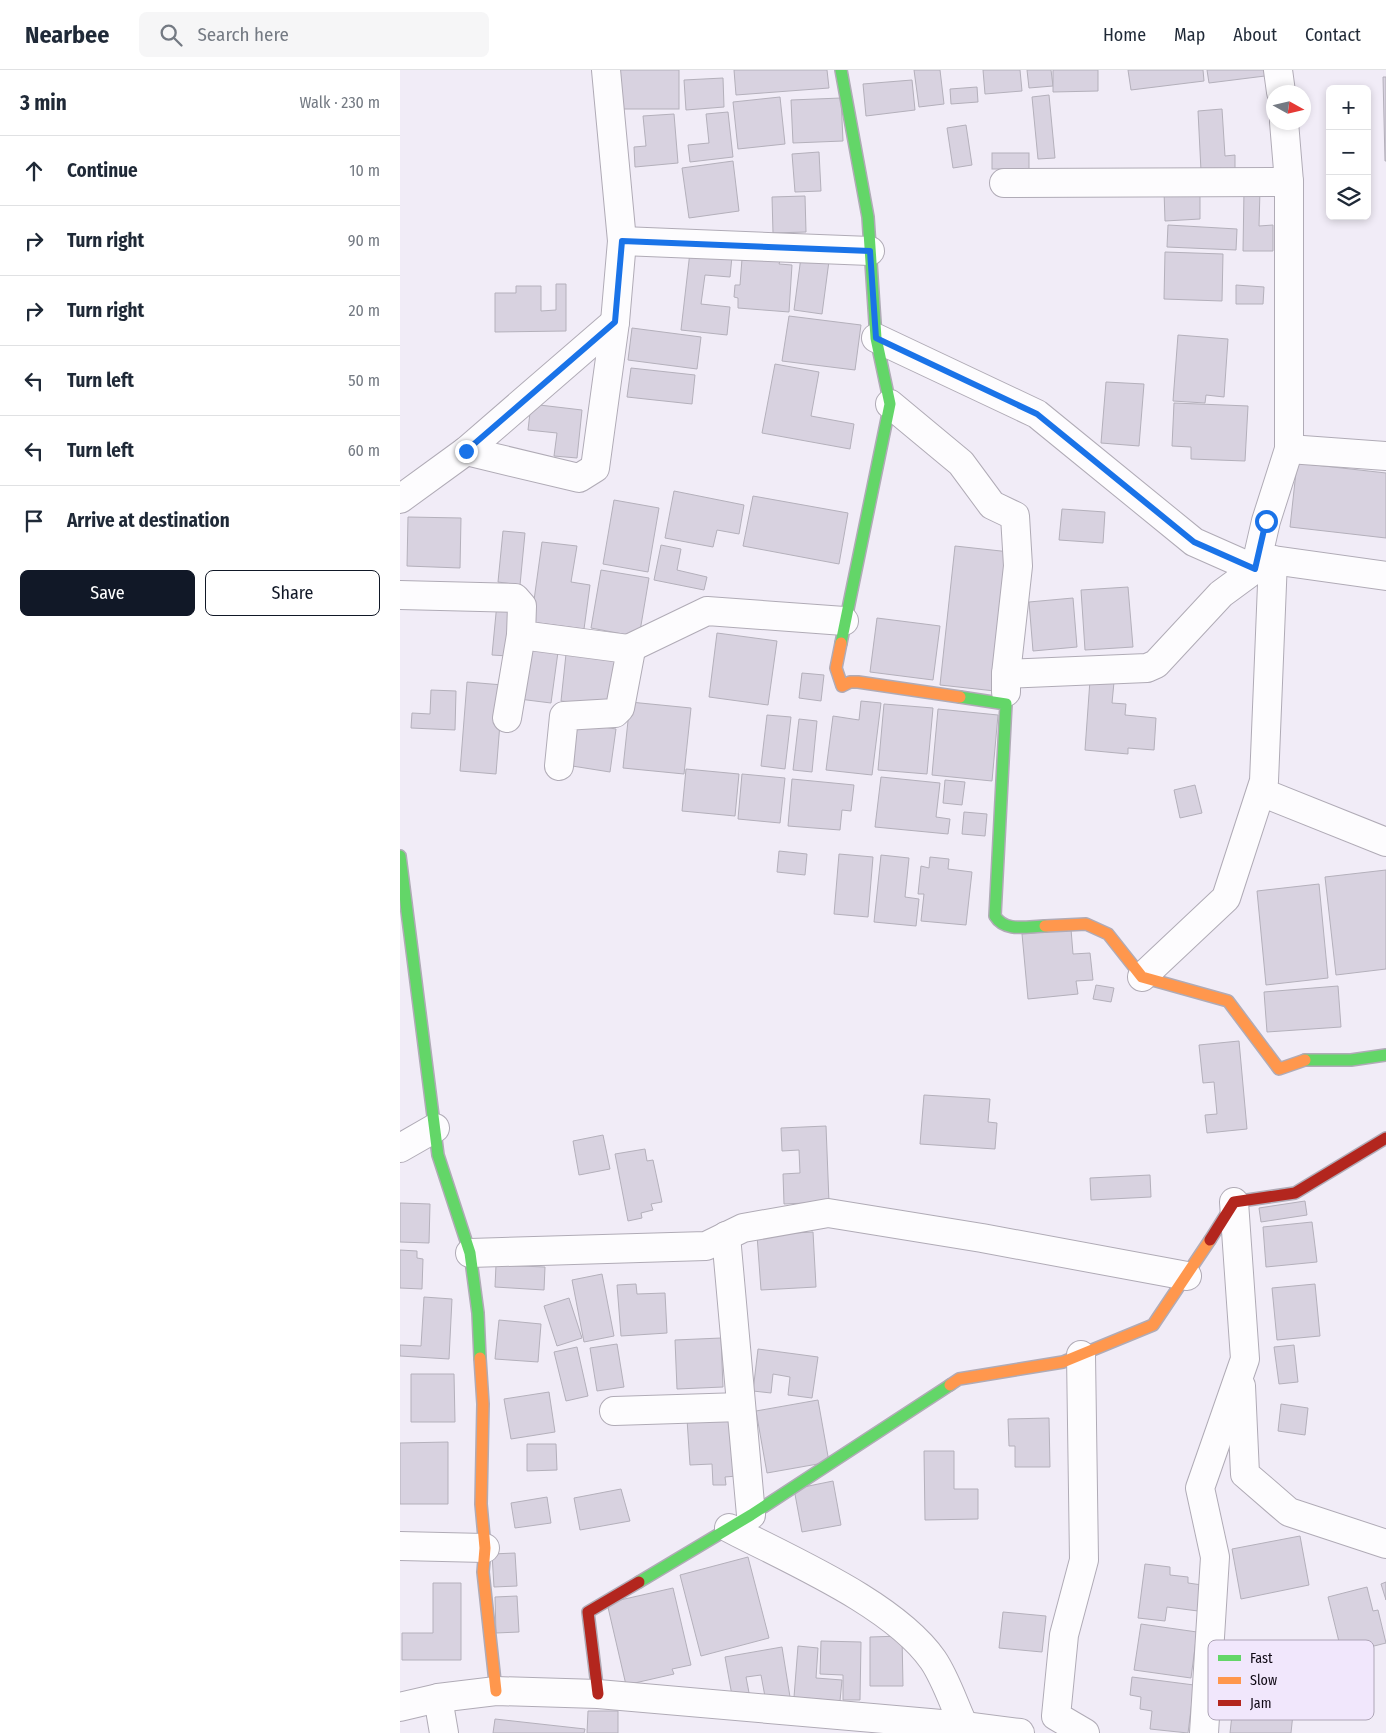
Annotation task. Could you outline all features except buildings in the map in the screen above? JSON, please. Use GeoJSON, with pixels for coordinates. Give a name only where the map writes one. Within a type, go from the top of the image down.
{"type":"FeatureCollection","features":[{"type":"Feature","properties":{"kind":"street"},"geometry":{"type":"LineString","coordinates":[[466,451],[579,478],[595,468],[615,322],[622,241],[606,70]]}},
{"type":"Feature","properties":{"kind":"street"},"geometry":{"type":"LineString","coordinates":[[841,70],[868,216],[876,338],[890,404],[844,621],[836,668],[842,686],[850,682],[858,682],[1006,704]]}},
{"type":"Feature","properties":{"kind":"street"},"geometry":{"type":"LineString","coordinates":[[1278,70],[1280,85]]}},
{"type":"Feature","properties":{"kind":"street"},"geometry":{"type":"LineString","coordinates":[[1142,977],[1226,898],[1264,781],[1262,562],[1266,521],[1288,448],[1289,182],[1285,130]]}},
{"type":"Feature","properties":{"kind":"street"},"geometry":{"type":"LineString","coordinates":[[1004,183],[1289,182]]}},
{"type":"Feature","properties":{"kind":"street"},"geometry":{"type":"LineString","coordinates":[[622,241],[870,251]]}},
{"type":"Feature","properties":{"kind":"street"},"geometry":{"type":"LineString","coordinates":[[400,499],[466,451],[615,322]]}},
{"type":"Feature","properties":{"kind":"street"},"geometry":{"type":"LineString","coordinates":[[876,338],[1037,414],[1194,542],[1262,562],[1386,576]]}},
{"type":"Feature","properties":{"kind":"street"},"geometry":{"type":"LineString","coordinates":[[890,404],[961,464],[992,505],[1015,516],[1018,566],[1006,674],[995,916],[999,923],[1008,927],[1086,924],[1096,927],[1108,934],[1142,977],[1228,1001],[1279,1069],[1304,1060],[1351,1060],[1386,1055]]}},
{"type":"Feature","properties":{"kind":"street"},"geometry":{"type":"LineString","coordinates":[[1288,448],[1386,456]]}},
{"type":"Feature","properties":{"kind":"street"},"geometry":{"type":"LineString","coordinates":[[1006,674],[1147,668],[1156,664],[1221,594],[1262,562]]}},
{"type":"Feature","properties":{"kind":"street"},"geometry":{"type":"LineString","coordinates":[[400,595],[515,598],[522,606],[521,634],[507,718]]}},
{"type":"Feature","properties":{"kind":"street"},"geometry":{"type":"LineString","coordinates":[[521,634],[628,649],[707,611],[844,621]]}},
{"type":"Feature","properties":{"kind":"street"},"geometry":{"type":"LineString","coordinates":[[559,766],[564,716],[615,713],[620,708],[630,654],[628,649]]}},
{"type":"Feature","properties":{"kind":"street"},"geometry":{"type":"LineString","coordinates":[[1260,792],[1386,842]]}},
{"type":"Feature","properties":{"kind":"street"},"geometry":{"type":"LineString","coordinates":[[400,856],[438,1155],[470,1253],[478,1313],[483,1394],[481,1504],[485,1548],[483,1572],[496,1691]]}},
{"type":"Feature","properties":{"kind":"street"},"geometry":{"type":"LineString","coordinates":[[400,1148],[435,1128]]}},
{"type":"Feature","properties":{"kind":"street"},"geometry":{"type":"LineString","coordinates":[[598,1694],[588,1612],[740,1522],[959,1379],[1064,1362],[1153,1325],[1234,1202],[1295,1193],[1386,1138]]}},
{"type":"Feature","properties":{"kind":"street"},"geometry":{"type":"LineString","coordinates":[[1210,1640],[1215,1557],[1200,1488],[1245,1359],[1234,1202]]}},
{"type":"Feature","properties":{"kind":"street"},"geometry":{"type":"LineString","coordinates":[[470,1253],[706,1246],[743,1228],[828,1213],[982,1238],[1187,1276]]}},
{"type":"Feature","properties":{"kind":"street"},"geometry":{"type":"LineString","coordinates":[[726,1236],[742,1407],[740,1522]]}},
{"type":"Feature","properties":{"kind":"street"},"geometry":{"type":"LineString","coordinates":[[1082,1355],[1084,1560],[1064,1635],[1056,1716],[1085,1733]]}},
{"type":"Feature","properties":{"kind":"street"},"geometry":{"type":"LineString","coordinates":[[1241,1371],[1245,1474],[1289,1512],[1386,1544]]}},
{"type":"Feature","properties":{"kind":"street"},"geometry":{"type":"LineString","coordinates":[[614,1411],[742,1407]]}},
{"type":"Feature","properties":{"kind":"street"},"geometry":{"type":"LineString","coordinates":[[740,1522],[907,1630],[933,1661],[964,1726]]}},
{"type":"Feature","properties":{"kind":"street"},"geometry":{"type":"LineString","coordinates":[[400,1546],[485,1548]]}},
{"type":"Feature","properties":{"kind":"street"},"geometry":{"type":"LineString","coordinates":[[1204,1733],[1208,1669]]}},
{"type":"Feature","properties":{"kind":"street"},"geometry":{"type":"LineString","coordinates":[[400,1707],[438,1698],[496,1691],[598,1694],[964,1726],[1020,1733]]}},
{"type":"Feature","properties":{"kind":"street"},"geometry":{"type":"LineString","coordinates":[[438,1698],[444,1733]]}},
{"type":"Feature","properties":{"kind":"traffic: fast"},"geometry":{"type":"LineString","coordinates":[[841,70],[868,217],[876,338],[890,404],[841,643]]}},
{"type":"Feature","properties":{"kind":"traffic: fast"},"geometry":{"type":"LineString","coordinates":[[960,697],[1006,704],[995,916],[999,921],[1011,927],[1045,926]]}},
{"type":"Feature","properties":{"kind":"traffic: fast"},"geometry":{"type":"LineString","coordinates":[[400,856],[438,1155],[470,1253],[478,1313],[480,1358]]}},
{"type":"Feature","properties":{"kind":"traffic: fast"},"geometry":{"type":"LineString","coordinates":[[1305,1060],[1351,1060],[1386,1055]]}},
{"type":"Feature","properties":{"kind":"traffic: fast"},"geometry":{"type":"LineString","coordinates":[[639,1582],[751,1515],[950,1385]]}},
{"type":"Feature","properties":{"kind":"traffic: slow"},"geometry":{"type":"LineString","coordinates":[[841,643],[836,668],[842,686],[850,682],[858,682],[960,697]]}},
{"type":"Feature","properties":{"kind":"traffic: slow"},"geometry":{"type":"LineString","coordinates":[[1045,926],[1086,924],[1108,934],[1142,977],[1228,1001],[1279,1069],[1305,1060]]}},
{"type":"Feature","properties":{"kind":"traffic: slow"},"geometry":{"type":"LineString","coordinates":[[950,1385],[959,1379],[1063,1362],[1153,1325],[1210,1240]]}},
{"type":"Feature","properties":{"kind":"traffic: slow"},"geometry":{"type":"LineString","coordinates":[[480,1358],[483,1404],[481,1504],[485,1548],[483,1572],[496,1691]]}},
{"type":"Feature","properties":{"kind":"traffic: jam"},"geometry":{"type":"LineString","coordinates":[[1210,1240],[1234,1202],[1295,1193],[1386,1138]]}},
{"type":"Feature","properties":{"kind":"traffic: jam"},"geometry":{"type":"LineString","coordinates":[[598,1694],[588,1612],[639,1582]]}},
{"type":"Feature","properties":{"kind":"route"},"geometry":{"type":"LineString","coordinates":[[466,451],[615,322],[622,241],[870,251],[876,338],[1037,414],[1194,542],[1255,569],[1266,521]]}}]}
